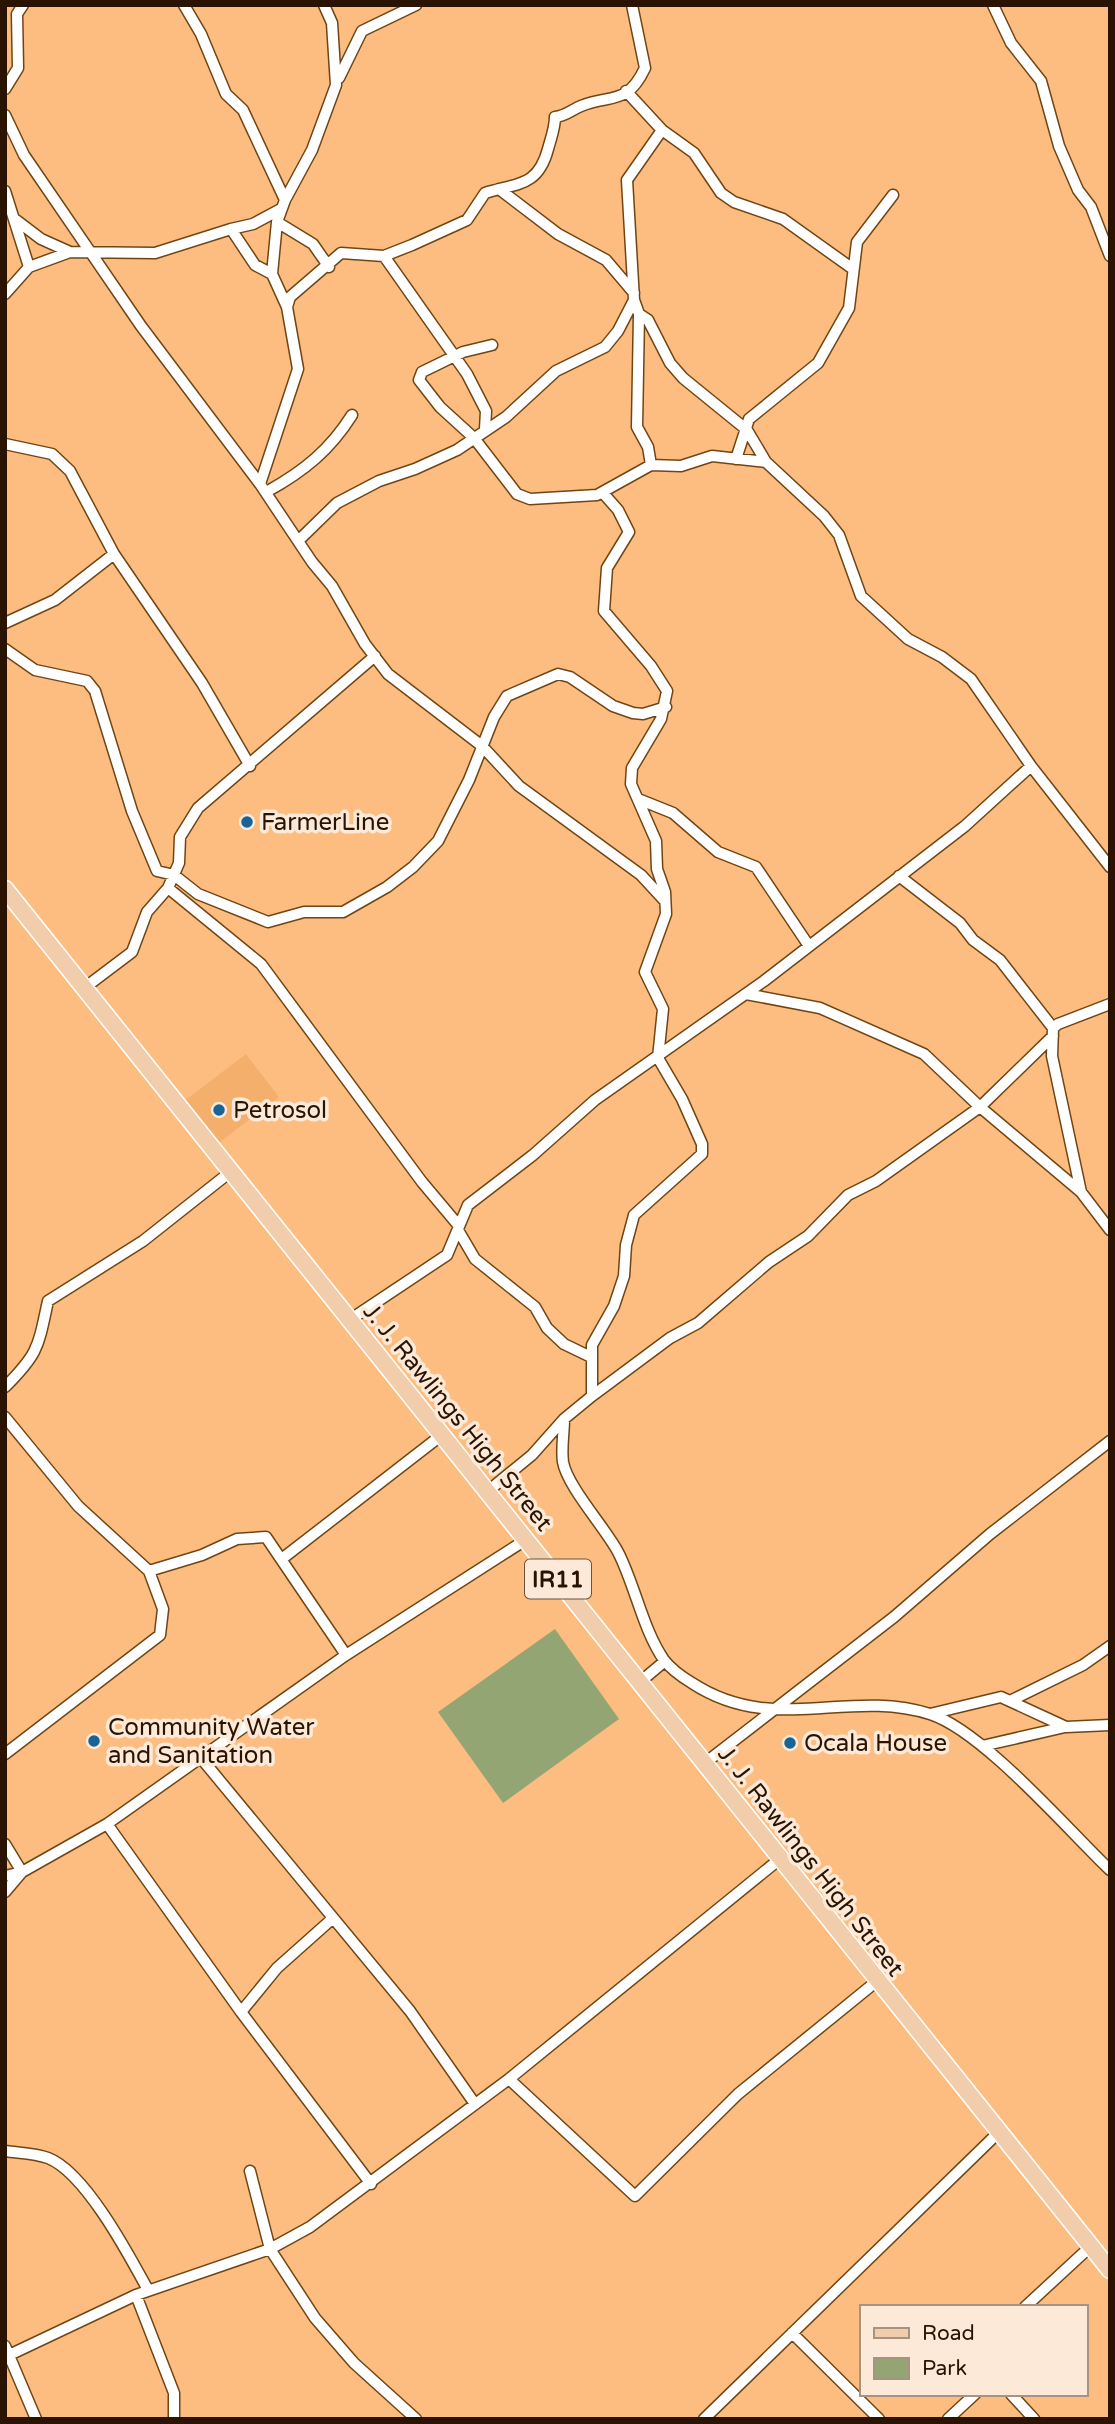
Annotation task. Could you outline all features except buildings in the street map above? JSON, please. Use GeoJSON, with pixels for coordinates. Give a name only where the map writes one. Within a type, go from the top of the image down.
{"type":"FeatureCollection","features":[{"type":"Feature","properties":{"kind":"main road","name":"J. J. Rawlings High Street"},"geometry":{"type":"LineString","coordinates":[[5,889],[229,1173],[351,1319],[1110,2270]]}},
{"type":"Feature","properties":{"kind":"street"},"geometry":{"type":"LineString","coordinates":[[5,89],[18,68],[17,14],[23,5]]}},
{"type":"Feature","properties":{"kind":"street"},"geometry":{"type":"LineString","coordinates":[[184,5],[201,34],[226,94],[243,110],[283,204]]}},
{"type":"Feature","properties":{"kind":"street"},"geometry":{"type":"LineString","coordinates":[[324,5],[332,23],[337,85]]}},
{"type":"Feature","properties":{"kind":"street"},"geometry":{"type":"LineString","coordinates":[[264,488],[298,369],[287,307],[272,274],[277,222],[283,204],[312,150],[337,85],[362,31],[416,5]]}},
{"type":"Feature","properties":{"kind":"street"},"geometry":{"type":"LineString","coordinates":[[287,307],[290,297],[328,267],[341,253],[384,256],[467,220],[485,194],[517,186],[536,176],[544,164],[555,117],[564,116],[593,102],[615,100],[635,85],[645,68],[632,5]]}},
{"type":"Feature","properties":{"kind":"street"},"geometry":{"type":"LineString","coordinates":[[993,5],[1011,43],[1041,81],[1059,146],[1079,190],[1091,207],[1110,256]]}},
{"type":"Feature","properties":{"kind":"street"},"geometry":{"type":"LineString","coordinates":[[626,91],[662,130],[694,153],[721,192],[734,202],[783,219],[853,269]]}},
{"type":"Feature","properties":{"kind":"street"},"geometry":{"type":"LineString","coordinates":[[5,115],[24,155],[141,326],[264,488],[298,541],[332,586],[388,674],[482,746],[519,786],[642,875],[665,901]]}},
{"type":"Feature","properties":{"kind":"street"},"geometry":{"type":"LineString","coordinates":[[651,465],[648,447],[637,427],[639,314],[634,296],[626,180],[662,130]]}},
{"type":"Feature","properties":{"kind":"street"},"geometry":{"type":"LineString","coordinates":[[499,189],[558,234],[606,260],[634,296]]}},
{"type":"Feature","properties":{"kind":"street"},"geometry":{"type":"LineString","coordinates":[[5,191],[29,267]]}},
{"type":"Feature","properties":{"kind":"street"},"geometry":{"type":"LineString","coordinates":[[736,458],[755,413],[818,363],[849,308],[853,269],[861,235],[893,195]]}},
{"type":"Feature","properties":{"kind":"street"},"geometry":{"type":"LineString","coordinates":[[15,220],[41,239],[70,252],[155,253],[253,223],[283,204]]}},
{"type":"Feature","properties":{"kind":"street"},"geometry":{"type":"LineString","coordinates":[[277,222],[313,244],[328,267]]}},
{"type":"Feature","properties":{"kind":"street"},"geometry":{"type":"LineString","coordinates":[[231,229],[255,265],[272,274]]}},
{"type":"Feature","properties":{"kind":"street"},"geometry":{"type":"LineString","coordinates":[[5,294],[29,267],[70,252]]}},
{"type":"Feature","properties":{"kind":"street"},"geometry":{"type":"LineString","coordinates":[[384,256],[454,356],[486,411],[485,429]]}},
{"type":"Feature","properties":{"kind":"street"},"geometry":{"type":"LineString","coordinates":[[298,541],[337,503],[379,481],[436,459],[474,438],[506,417],[556,371],[605,347],[618,331],[634,296]]}},
{"type":"Feature","properties":{"kind":"street"},"geometry":{"type":"LineString","coordinates":[[639,314],[648,320],[670,363],[683,378],[747,430],[766,463],[824,516],[839,535],[861,596],[908,639],[942,657],[971,678],[1031,765],[1110,867]]}},
{"type":"Feature","properties":{"kind":"street"},"geometry":{"type":"LineString","coordinates":[[492,345],[454,356],[422,372],[419,380],[440,408],[474,438],[516,494],[551,499],[603,493],[651,465],[681,466],[712,456],[766,463]]}},
{"type":"Feature","properties":{"kind":"street"},"geometry":{"type":"LineString","coordinates":[[264,488],[301,473],[322,455],[352,415]]}},
{"type":"Feature","properties":{"kind":"street"},"geometry":{"type":"LineString","coordinates":[[5,444],[52,454],[70,471],[114,554],[202,683],[250,766]]}},
{"type":"Feature","properties":{"kind":"street"},"geometry":{"type":"LineString","coordinates":[[592,1396],[592,1345],[614,1306],[624,1276],[626,1245],[634,1215],[702,1154],[702,1144],[682,1099],[658,1058],[658,1035],[664,1014],[645,967],[663,924],[665,901],[657,869],[656,841],[631,784],[632,768],[666,707],[667,691],[662,681],[604,611],[607,568],[629,533],[618,510],[603,493]]}},
{"type":"Feature","properties":{"kind":"street"},"geometry":{"type":"LineString","coordinates":[[5,623],[55,600],[114,554]]}},
{"type":"Feature","properties":{"kind":"street"},"geometry":{"type":"LineString","coordinates":[[5,649],[35,670],[87,681],[95,691],[151,862],[157,871],[174,875],[198,894],[268,922],[291,913],[334,913],[351,909],[396,880],[438,841],[469,780],[494,717],[507,696],[558,674],[570,677],[613,706],[643,714],[666,707]]}},
{"type":"Feature","properties":{"kind":"street"},"geometry":{"type":"LineString","coordinates":[[83,989],[132,952],[147,912],[168,888],[174,875],[179,863],[180,837],[198,808],[375,656]]}},
{"type":"Feature","properties":{"kind":"street"},"geometry":{"type":"LineString","coordinates":[[643,714],[652,732]]}},
{"type":"Feature","properties":{"kind":"street"},"geometry":{"type":"LineString","coordinates":[[351,1319],[395,1288],[437,1265],[447,1255],[468,1205],[482,1192],[533,1155],[595,1100],[746,994],[965,826],[1031,765]]}},
{"type":"Feature","properties":{"kind":"street"},"geometry":{"type":"LineString","coordinates":[[638,799],[673,813],[718,852],[757,867],[809,946]]}},
{"type":"Feature","properties":{"kind":"street"},"geometry":{"type":"LineString","coordinates":[[899,876],[960,923],[973,940],[1000,960],[1053,1032],[1052,1056],[1081,1192]]}},
{"type":"Feature","properties":{"kind":"street"},"geometry":{"type":"LineString","coordinates":[[168,888],[261,964],[458,1228],[475,1259],[535,1307],[547,1328],[564,1344],[590,1357]]}},
{"type":"Feature","properties":{"kind":"street"},"geometry":{"type":"LineString","coordinates":[[746,994],[820,1008],[924,1054],[980,1107],[1081,1192],[1110,1230]]}},
{"type":"Feature","properties":{"kind":"street"},"geometry":{"type":"LineString","coordinates":[[488,1491],[532,1455],[564,1419],[670,1338],[698,1323],[769,1262],[808,1236],[848,1195],[877,1181],[980,1107],[1053,1032],[1077,1014],[1110,1004]]}},
{"type":"Feature","properties":{"kind":"street"},"geometry":{"type":"LineString","coordinates":[[5,1387],[28,1364],[39,1347],[48,1301],[143,1241],[229,1173]]}},
{"type":"Feature","properties":{"kind":"street"},"geometry":{"type":"LineString","coordinates":[[5,1417],[78,1506],[149,1572],[163,1609],[160,1635],[5,1754]]}},
{"type":"Feature","properties":{"kind":"street"},"geometry":{"type":"LineString","coordinates":[[564,1419],[563,1464],[618,1551],[665,1661],[680,1675],[718,1700],[772,1711],[856,1706],[930,1714],[958,1727],[982,1745],[1110,1870]]}},
{"type":"Feature","properties":{"kind":"street"},"geometry":{"type":"LineString","coordinates":[[283,1558],[443,1434]]}},
{"type":"Feature","properties":{"kind":"street"},"geometry":{"type":"LineString","coordinates":[[705,1763],[1110,1441]]}},
{"type":"Feature","properties":{"kind":"street"},"geometry":{"type":"LineString","coordinates":[[149,1572],[202,1555],[237,1539],[266,1537],[283,1558],[346,1655]]}},
{"type":"Feature","properties":{"kind":"street"},"geometry":{"type":"LineString","coordinates":[[5,1876],[22,1872],[107,1824],[346,1655],[527,1539]]}},
{"type":"Feature","properties":{"kind":"street"},"geometry":{"type":"LineString","coordinates":[[1012,1700],[1083,1665],[1110,1646]]}},
{"type":"Feature","properties":{"kind":"street"},"geometry":{"type":"LineString","coordinates":[[640,1682],[665,1661]]}},
{"type":"Feature","properties":{"kind":"street"},"geometry":{"type":"LineString","coordinates":[[930,1714],[990,1698],[1012,1700],[1066,1727]]}},
{"type":"Feature","properties":{"kind":"street"},"geometry":{"type":"LineString","coordinates":[[982,1745],[1066,1727],[1110,1725]]}},
{"type":"Feature","properties":{"kind":"street"},"geometry":{"type":"LineString","coordinates":[[201,1758],[410,2011],[475,2104]]}},
{"type":"Feature","properties":{"kind":"street"},"geometry":{"type":"LineString","coordinates":[[107,1824],[241,2011],[371,2184]]}},
{"type":"Feature","properties":{"kind":"street"},"geometry":{"type":"LineString","coordinates":[[5,1844],[22,1872]]}},
{"type":"Feature","properties":{"kind":"street"},"geometry":{"type":"LineString","coordinates":[[36,2419],[7,2353],[148,2290],[270,2249],[310,2227],[509,2079],[781,1858]]}},
{"type":"Feature","properties":{"kind":"street"},"geometry":{"type":"LineString","coordinates":[[5,1892],[22,1872]]}},
{"type":"Feature","properties":{"kind":"street"},"geometry":{"type":"LineString","coordinates":[[241,2011],[292,1952],[332,1919]]}},
{"type":"Feature","properties":{"kind":"street"},"geometry":{"type":"LineString","coordinates":[[509,2079],[635,2196],[738,2094],[877,1981]]}},
{"type":"Feature","properties":{"kind":"street"},"geometry":{"type":"LineString","coordinates":[[704,2419],[999,2132]]}},
{"type":"Feature","properties":{"kind":"street"},"geometry":{"type":"LineString","coordinates":[[5,2151],[48,2158],[72,2173],[127,2251],[148,2290]]}},
{"type":"Feature","properties":{"kind":"street"},"geometry":{"type":"LineString","coordinates":[[250,2171],[270,2249],[315,2318],[346,2354],[416,2419]]}},
{"type":"Feature","properties":{"kind":"street"},"geometry":{"type":"LineString","coordinates":[[1027,2305],[1091,2246]]}},
{"type":"Feature","properties":{"kind":"street"},"geometry":{"type":"LineString","coordinates":[[136,2295],[174,2393],[174,2419]]}},
{"type":"Feature","properties":{"kind":"street"},"geometry":{"type":"LineString","coordinates":[[792,2333],[879,2419]]}},
{"type":"Feature","properties":{"kind":"street"},"geometry":{"type":"LineString","coordinates":[[948,2419],[973,2396]]}},
{"type":"Feature","properties":{"kind":"street"},"geometry":{"type":"LineString","coordinates":[[1013,2396],[1034,2419]]}},
{"type":"Feature","properties":{"kind":"shaded area"},"geometry":{"type":"Polygon","coordinates":[[[246,1054],[279,1097],[216,1145],[183,1102],[246,1054]]]}},
{"type":"Feature","properties":{"kind":"green space"},"geometry":{"type":"Polygon","coordinates":[[[555,1629],[619,1719],[503,1803],[438,1712],[555,1629]]]}},
{"type":"Feature","properties":{"kind":"place","name":"FarmerLine"},"geometry":{"type":"Point","coordinates":[247,822]}},
{"type":"Feature","properties":{"kind":"place","name":"Petrosol"},"geometry":{"type":"Point","coordinates":[219,1110]}},
{"type":"Feature","properties":{"kind":"place","name":"Community Water and Sanitation"},"geometry":{"type":"Point","coordinates":[94,1741]}},
{"type":"Feature","properties":{"kind":"place","name":"Ocala House"},"geometry":{"type":"Point","coordinates":[790,1743]}}]}
